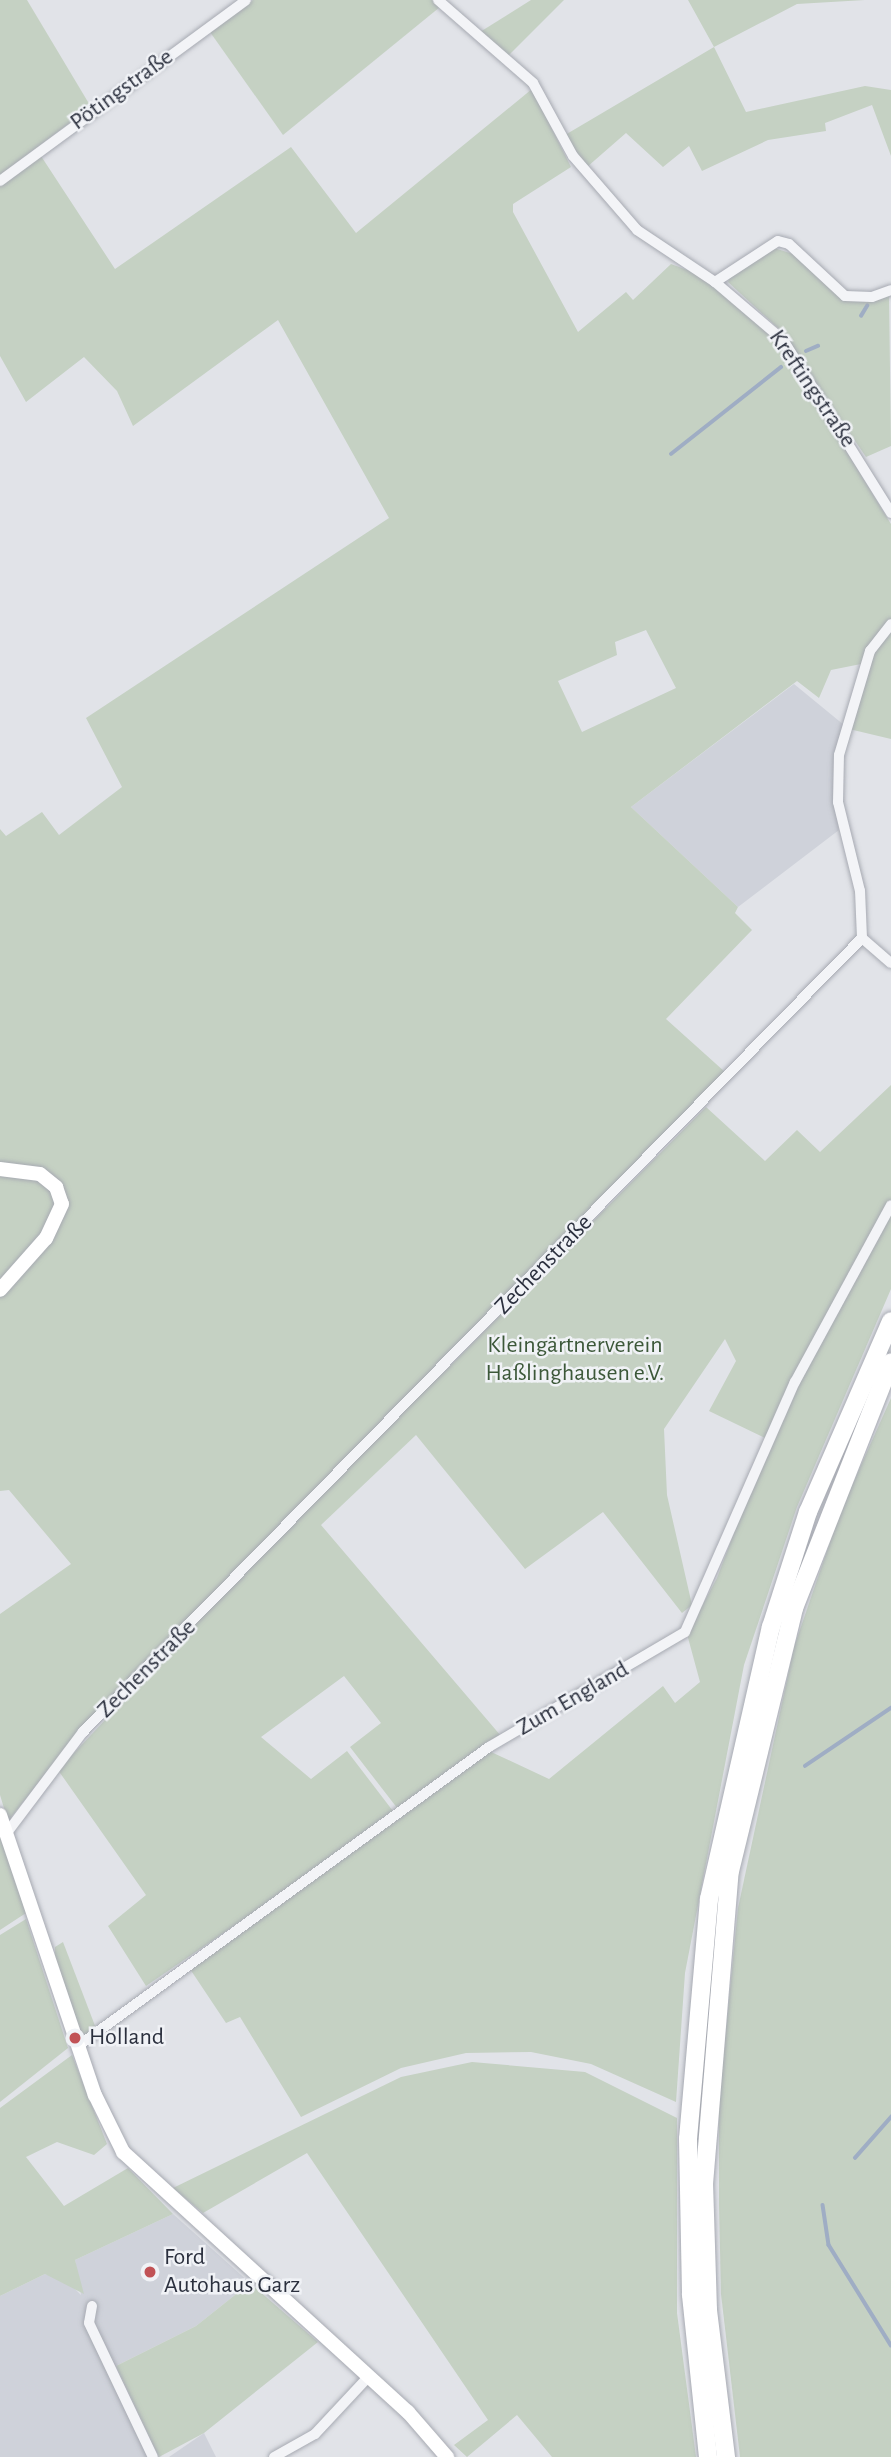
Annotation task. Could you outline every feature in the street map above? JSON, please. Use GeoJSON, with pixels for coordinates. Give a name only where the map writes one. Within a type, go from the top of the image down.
{"type":"FeatureCollection","features":[{"type":"Feature","properties":{"kind":"highway"},"geometry":{"type":"LineString","coordinates":[[708,2457],[691,2294],[688,2139],[709,1899],[771,1627],[808,1512],[891,1321]]}},
{"type":"Feature","properties":{"kind":"highway"},"geometry":{"type":"LineString","coordinates":[[726,2457],[708,2310],[704,2184],[730,1871],[794,1608],[891,1362]]}},
{"type":"Feature","properties":{"kind":"main road"},"geometry":{"type":"LineString","coordinates":[[0,1169],[40,1174],[56,1187],[62,1204],[46,1238],[0,1290]]}},
{"type":"Feature","properties":{"kind":"main road"},"geometry":{"type":"LineString","coordinates":[[0,1815],[78,2046],[113,2137],[154,2185],[369,2376],[447,2457]]}},
{"type":"Feature","properties":{"kind":"street","name":"Pötingstraße"},"geometry":{"type":"LineString","coordinates":[[0,181],[246,0]]}},
{"type":"Feature","properties":{"kind":"street","name":"Kreftingstraße"},"geometry":{"type":"LineString","coordinates":[[438,0],[533,83],[573,156],[637,230],[715,282],[783,340],[891,513]]}},
{"type":"Feature","properties":{"kind":"street"},"geometry":{"type":"LineString","coordinates":[[715,282],[778,242],[845,296],[872,297],[891,290]]}},
{"type":"Feature","properties":{"kind":"street"},"geometry":{"type":"LineString","coordinates":[[891,624],[870,651],[839,755],[838,802],[860,891],[862,938],[891,963]]}},
{"type":"Feature","properties":{"kind":"street","name":"Zechenstraße"},"geometry":{"type":"LineString","coordinates":[[6,1834],[83,1732],[862,938]]}},
{"type":"Feature","properties":{"kind":"street","name":"Zum England"},"geometry":{"type":"LineString","coordinates":[[78,2046],[489,1747],[685,1632],[795,1382],[891,1205]]}},
{"type":"Feature","properties":{"kind":"street"},"geometry":{"type":"LineString","coordinates":[[92,2306],[89,2323],[153,2457]]}},
{"type":"Feature","properties":{"kind":"street"},"geometry":{"type":"LineString","coordinates":[[274,2457],[315,2434],[369,2376]]}},
{"type":"Feature","properties":{"kind":"shaded area"},"geometry":{"type":"Polygon","coordinates":[[[794,684],[844,725],[834,802],[839,830],[738,907],[631,807],[794,684]]]}},
{"type":"Feature","properties":{"kind":"shaded area"},"geometry":{"type":"Polygon","coordinates":[[[173,2214],[250,2283],[196,2326],[116,2366],[159,2457],[0,2457],[0,2296],[45,2274],[65,2279],[81,2295],[75,2260],[173,2214]]]}},
{"type":"Feature","properties":{"kind":"shaded area"},"geometry":{"type":"Polygon","coordinates":[[[204,2433],[216,2457],[169,2457],[204,2433]]]}},
{"type":"Feature","properties":{"kind":"green space"},"geometry":{"type":"Polygon","coordinates":[[[0,0],[27,0],[91,107],[0,175],[0,0]]]}},
{"type":"Feature","properties":{"kind":"green space"},"geometry":{"type":"Polygon","coordinates":[[[253,0],[433,0],[440,7],[283,135],[210,32],[253,0]]]}},
{"type":"Feature","properties":{"kind":"green space"},"geometry":{"type":"Polygon","coordinates":[[[531,0],[564,0],[508,56],[480,32],[531,0]]]}},
{"type":"Feature","properties":{"kind":"green space"},"geometry":{"type":"Polygon","coordinates":[[[688,0],[865,0],[797,4],[714,47],[688,0]]]}},
{"type":"Feature","properties":{"kind":"green space"},"geometry":{"type":"Polygon","coordinates":[[[714,47],[746,112],[865,86],[891,90],[891,156],[872,105],[825,123],[826,131],[768,140],[702,171],[689,146],[663,167],[626,133],[587,167],[565,135],[714,47]]]}},
{"type":"Feature","properties":{"kind":"green space","name":"Kleingärtnerverein Haßlinghausen e.V."},"geometry":{"type":"Polygon","coordinates":[[[532,89],[571,167],[513,204],[513,212],[578,332],[626,292],[633,300],[671,264],[701,275],[780,342],[891,524],[891,619],[861,664],[831,670],[819,698],[797,681],[631,807],[738,907],[735,913],[752,930],[666,1019],[725,1072],[394,1410],[398,1414],[440,1376],[706,1107],[765,1161],[797,1130],[820,1152],[891,1085],[891,1200],[815,1335],[891,1209],[891,1289],[797,1507],[744,1665],[685,1973],[676,2102],[591,2064],[531,2052],[466,2053],[401,2068],[301,2117],[240,2017],[226,2023],[190,1969],[489,1751],[549,1779],[663,1686],[675,1703],[700,1682],[687,1634],[717,1578],[769,1440],[709,1411],[736,1361],[725,1339],[664,1429],[667,1495],[692,1605],[682,1613],[603,1512],[525,1569],[416,1435],[321,1525],[501,1736],[401,1813],[350,1747],[381,1723],[344,1676],[261,1737],[311,1779],[347,1751],[396,1815],[146,1986],[108,1926],[146,1895],[58,1770],[106,1719],[93,1715],[8,1821],[0,1795],[0,1614],[71,1564],[9,1490],[0,1491],[0,1295],[48,1241],[58,1185],[0,1165],[0,829],[6,836],[42,812],[59,835],[122,787],[86,718],[389,518],[278,320],[133,426],[117,391],[84,357],[26,402],[0,356],[0,186],[41,156],[115,269],[291,147],[356,233],[532,89]],[[646,630],[615,642],[617,655],[558,681],[582,732],[676,688],[646,630]]]}},
{"type":"Feature","properties":{"kind":"green space"},"geometry":{"type":"Polygon","coordinates":[[[774,248],[793,254],[843,297],[889,293],[891,446],[866,457],[779,329],[728,282],[732,271],[774,248]]]}},
{"type":"Feature","properties":{"kind":"green space"},"geometry":{"type":"Polygon","coordinates":[[[891,628],[891,739],[849,729],[872,653],[891,628]]]}},
{"type":"Feature","properties":{"kind":"green space"},"geometry":{"type":"Polygon","coordinates":[[[0,1172],[29,1172],[53,1188],[58,1216],[0,1286],[0,1172]]]}},
{"type":"Feature","properties":{"kind":"green space"},"geometry":{"type":"Polygon","coordinates":[[[891,1398],[891,2457],[740,2457],[721,2294],[719,2205],[719,2101],[738,1908],[794,1647],[841,1510],[891,1398]]]}},
{"type":"Feature","properties":{"kind":"green space"},"geometry":{"type":"Polygon","coordinates":[[[0,1829],[26,1913],[0,1930],[0,1829]]]}},
{"type":"Feature","properties":{"kind":"green space"},"geometry":{"type":"Polygon","coordinates":[[[26,1919],[68,2048],[0,2102],[0,1935],[26,1919]]]}},
{"type":"Feature","properties":{"kind":"green space"},"geometry":{"type":"Polygon","coordinates":[[[63,1942],[97,2031],[92,2034],[82,2035],[55,1958],[55,1947],[63,1942]]]}},
{"type":"Feature","properties":{"kind":"green space"},"geometry":{"type":"Polygon","coordinates":[[[72,2055],[107,2144],[94,2155],[57,2142],[26,2157],[64,2206],[128,2168],[173,2214],[75,2260],[84,2294],[45,2274],[0,2296],[0,2108],[72,2055]]]}},
{"type":"Feature","properties":{"kind":"green space"},"geometry":{"type":"Polygon","coordinates":[[[472,2062],[585,2072],[677,2118],[677,2313],[696,2457],[552,2457],[517,2415],[467,2457],[454,2445],[488,2420],[307,2153],[203,2213],[173,2188],[401,2077],[472,2062]]]}},
{"type":"Feature","properties":{"kind":"green space"},"geometry":{"type":"Polygon","coordinates":[[[250,2283],[318,2342],[204,2433],[159,2457],[116,2366],[196,2326],[250,2283]]]}},
{"type":"Feature","properties":{"kind":"waterway"},"geometry":{"type":"LineString","coordinates":[[861,316],[867,306]]}},
{"type":"Feature","properties":{"kind":"waterway"},"geometry":{"type":"LineString","coordinates":[[806,351],[818,346]]}},
{"type":"Feature","properties":{"kind":"waterway"},"geometry":{"type":"LineString","coordinates":[[671,454],[781,367]]}},
{"type":"Feature","properties":{"kind":"waterway"},"geometry":{"type":"LineString","coordinates":[[805,1766],[891,1708]]}},
{"type":"Feature","properties":{"kind":"waterway"},"geometry":{"type":"LineString","coordinates":[[855,2158],[891,2117]]}},
{"type":"Feature","properties":{"kind":"waterway"},"geometry":{"type":"LineString","coordinates":[[823,2205],[829,2245],[891,2345]]}},
{"type":"Feature","properties":{"kind":"place","name":"Holland"},"geometry":{"type":"Point","coordinates":[75,2038]}},
{"type":"Feature","properties":{"kind":"place","name":"Ford Autohaus Garz"},"geometry":{"type":"Point","coordinates":[150,2272]}}]}
